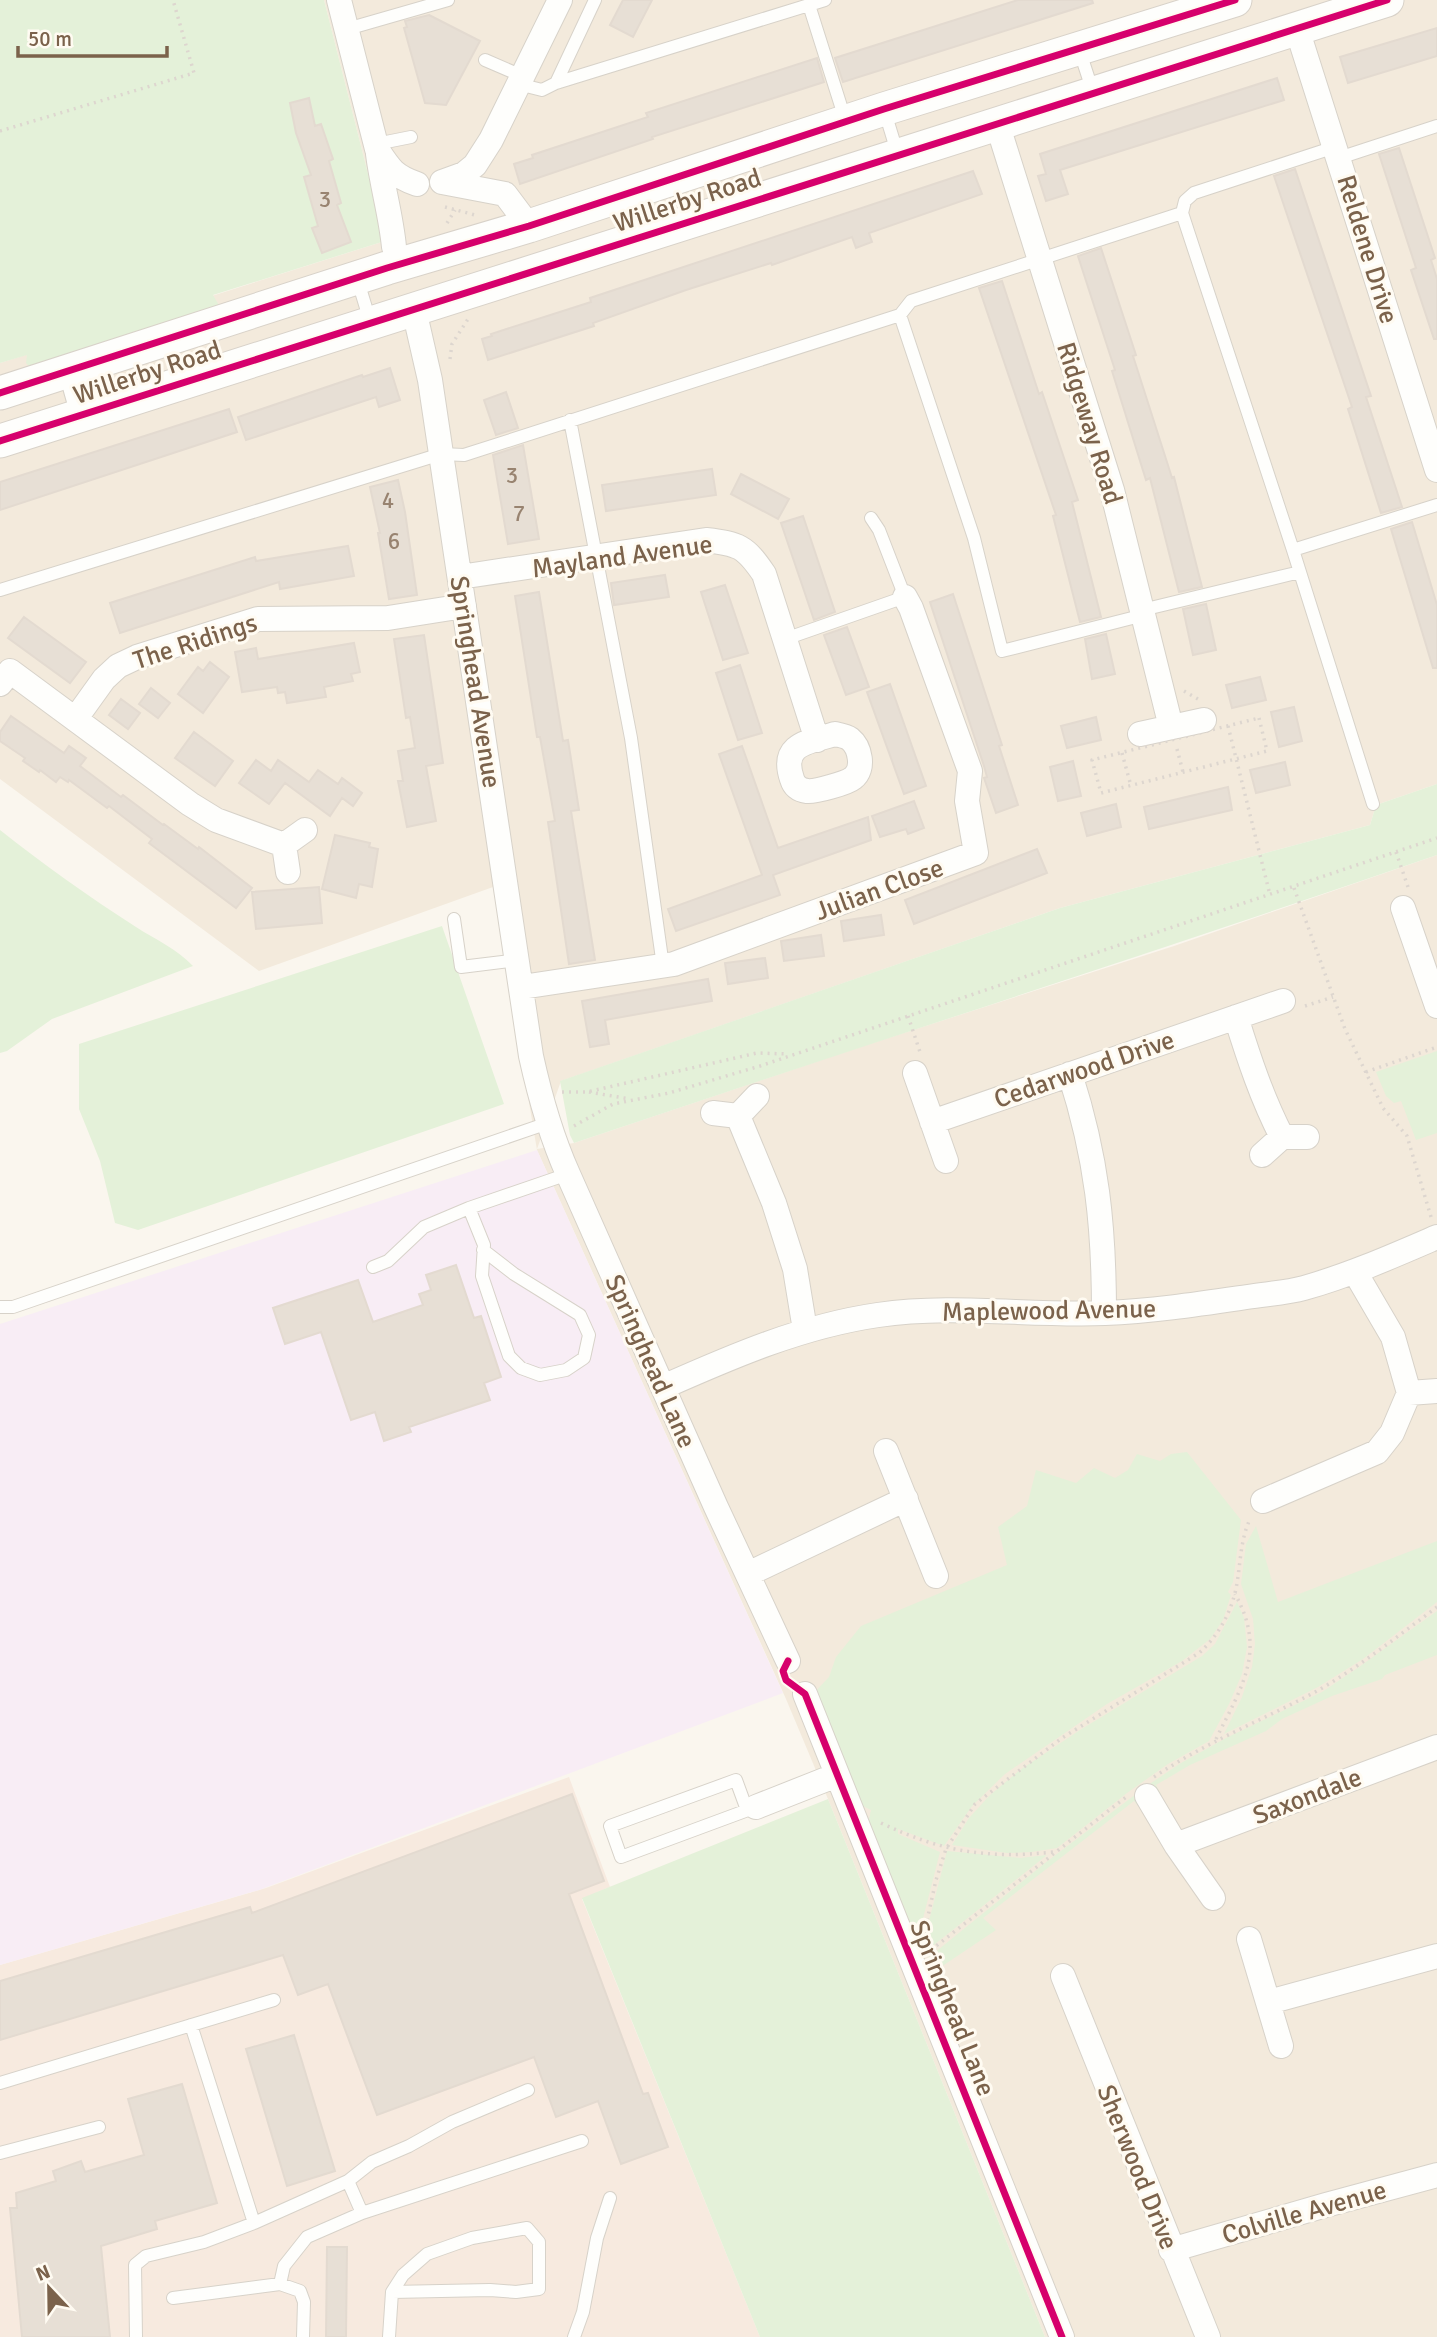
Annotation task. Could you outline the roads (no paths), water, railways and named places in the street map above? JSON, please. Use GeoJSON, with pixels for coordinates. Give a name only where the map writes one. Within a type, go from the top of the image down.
{"type":"FeatureCollection","features":[{"type":"Feature","properties":{"kind":"street"},"geometry":{"type":"LineString","coordinates":[[339,0],[377,147],[391,220],[379,264]]}},
{"type":"Feature","properties":{"kind":"street"},"geometry":{"type":"LineString","coordinates":[[442,194],[475,165],[491,140],[560,0]]}},
{"type":"Feature","properties":{"kind":"street","name":"Willerby Road"},"geometry":{"type":"LineString","coordinates":[[0,393],[379,264],[529,226],[884,109],[1079,49],[1171,14],[1235,0]]}},
{"type":"Feature","properties":{"kind":"street","name":"Willerby Road"},"geometry":{"type":"LineString","coordinates":[[0,441],[1387,0]]}},
{"type":"Feature","properties":{"kind":"street","name":"Reldene Drive"},"geometry":{"type":"LineString","coordinates":[[1297,29],[1437,471]]}},
{"type":"Feature","properties":{"kind":"street","name":"Ridgeway Road"},"geometry":{"type":"LineString","coordinates":[[997,122],[1112,490],[1173,733]]}},
{"type":"Feature","properties":{"kind":"street"},"geometry":{"type":"LineString","coordinates":[[491,140],[490,169],[529,226]]}},
{"type":"Feature","properties":{"kind":"street"},"geometry":{"type":"LineString","coordinates":[[377,147],[391,170],[400,178],[442,194],[505,194]]}},
{"type":"Feature","properties":{"kind":"street"},"geometry":{"type":"LineString","coordinates":[[379,264],[402,224],[407,196],[417,184]]}},
{"type":"Feature","properties":{"kind":"street","name":"Springhead Avenue"},"geometry":{"type":"LineString","coordinates":[[414,310],[430,380],[531,1056]]}},
{"type":"Feature","properties":{"kind":"street","name":"Mayland Avenue"},"geometry":{"type":"LineString","coordinates":[[460,577],[706,540],[732,543],[751,554],[764,575],[817,740]]}},
{"type":"Feature","properties":{"kind":"street","name":"Julian Close"},"geometry":{"type":"LineString","coordinates":[[522,987],[674,964],[976,853],[967,801],[970,771],[905,597]]}},
{"type":"Feature","properties":{"kind":"street","name":"The Ridings"},"geometry":{"type":"LineString","coordinates":[[76,718],[118,666],[137,657],[258,619],[388,618],[464,606]]}},
{"type":"Feature","properties":{"kind":"street"},"geometry":{"type":"LineString","coordinates":[[0,684],[10,671],[190,804],[216,820],[284,845]]}},
{"type":"Feature","properties":{"kind":"street"},"geometry":{"type":"LineString","coordinates":[[1137,742],[1173,733],[1205,713]]}},
{"type":"Feature","properties":{"kind":"street"},"geometry":{"type":"LineString","coordinates":[[284,845],[305,830]]}},
{"type":"Feature","properties":{"kind":"street"},"geometry":{"type":"LineString","coordinates":[[284,845],[288,872]]}},
{"type":"Feature","properties":{"kind":"street"},"geometry":{"type":"LineString","coordinates":[[1403,908],[1428,947],[1437,1006]]}},
{"type":"Feature","properties":{"kind":"street","name":"Cedarwood Drive"},"geometry":{"type":"LineString","coordinates":[[932,1122],[1283,1001]]}},
{"type":"Feature","properties":{"kind":"street"},"geometry":{"type":"LineString","coordinates":[[1236,1017],[1254,1074],[1282,1137]]}},
{"type":"Feature","properties":{"kind":"street","name":"Springhead Lane"},"geometry":{"type":"LineString","coordinates":[[531,1056],[552,1134],[568,1174],[716,1507],[788,1661]]}},
{"type":"Feature","properties":{"kind":"street"},"geometry":{"type":"LineString","coordinates":[[915,1073],[946,1161]]}},
{"type":"Feature","properties":{"kind":"street"},"geometry":{"type":"LineString","coordinates":[[1070,1074],[1095,1166],[1104,1263],[1104,1313]]}},
{"type":"Feature","properties":{"kind":"street"},"geometry":{"type":"LineString","coordinates":[[738,1116],[757,1096]]}},
{"type":"Feature","properties":{"kind":"street"},"geometry":{"type":"LineString","coordinates":[[713,1113],[738,1116]]}},
{"type":"Feature","properties":{"kind":"street"},"geometry":{"type":"LineString","coordinates":[[738,1116],[774,1203],[794,1269],[805,1330]]}},
{"type":"Feature","properties":{"kind":"street"},"geometry":{"type":"LineString","coordinates":[[1262,1155],[1282,1137],[1307,1137]]}},
{"type":"Feature","properties":{"kind":"street","name":"Maplewood Avenue"},"geometry":{"type":"LineString","coordinates":[[663,1387],[735,1354],[805,1330],[878,1315],[948,1310],[1104,1313],[1180,1307],[1301,1289],[1355,1272],[1437,1237]]}},
{"type":"Feature","properties":{"kind":"street"},"geometry":{"type":"LineString","coordinates":[[1263,1501],[1377,1452],[1392,1433],[1409,1393],[1393,1337],[1355,1272]]}},
{"type":"Feature","properties":{"kind":"street"},"geometry":{"type":"LineString","coordinates":[[1409,1393],[1437,1391]]}},
{"type":"Feature","properties":{"kind":"street"},"geometry":{"type":"LineString","coordinates":[[886,1451],[936,1576]]}},
{"type":"Feature","properties":{"kind":"street"},"geometry":{"type":"LineString","coordinates":[[748,1574],[906,1499]]}},
{"type":"Feature","properties":{"kind":"street","name":"Springhead Lane"},"geometry":{"type":"LineString","coordinates":[[805,1694],[1062,2337]]}},
{"type":"Feature","properties":{"kind":"street","name":"Saxondale"},"geometry":{"type":"LineString","coordinates":[[1176,1844],[1437,1747]]}},
{"type":"Feature","properties":{"kind":"street"},"geometry":{"type":"LineString","coordinates":[[752,1808],[837,1775]]}},
{"type":"Feature","properties":{"kind":"street"},"geometry":{"type":"LineString","coordinates":[[1144,1791],[1213,1898]]}},
{"type":"Feature","properties":{"kind":"street"},"geometry":{"type":"LineString","coordinates":[[1249,1939],[1281,2046]]}},
{"type":"Feature","properties":{"kind":"street"},"geometry":{"type":"LineString","coordinates":[[1269,2002],[1437,1956]]}},
{"type":"Feature","properties":{"kind":"street","name":"Sherwood Drive"},"geometry":{"type":"LineString","coordinates":[[1062,1991],[1208,2337]]}},
{"type":"Feature","properties":{"kind":"street","name":"Colville Avenue"},"geometry":{"type":"LineString","coordinates":[[1171,2250],[1437,2175]]}},
{"type":"Feature","properties":{"kind":"lane"},"geometry":{"type":"LineString","coordinates":[[347,29],[448,0]]}},
{"type":"Feature","properties":{"kind":"lane"},"geometry":{"type":"LineString","coordinates":[[556,83],[595,0]]}},
{"type":"Feature","properties":{"kind":"lane"},"geometry":{"type":"LineString","coordinates":[[485,60],[542,90],[556,83],[825,0]]}},
{"type":"Feature","properties":{"kind":"lane"},"geometry":{"type":"LineString","coordinates":[[809,5],[846,122]]}},
{"type":"Feature","properties":{"kind":"lane"},"geometry":{"type":"LineString","coordinates":[[1079,49],[1093,92]]}},
{"type":"Feature","properties":{"kind":"lane"},"geometry":{"type":"LineString","coordinates":[[884,109],[898,155]]}},
{"type":"Feature","properties":{"kind":"lane"},"geometry":{"type":"LineString","coordinates":[[1373,804],[1293,550],[1182,214],[1185,201],[1194,193],[1437,126]]}},
{"type":"Feature","properties":{"kind":"lane"},"geometry":{"type":"LineString","coordinates":[[377,147],[411,137]]}},
{"type":"Feature","properties":{"kind":"lane"},"geometry":{"type":"LineString","coordinates":[[0,590],[441,454],[464,454],[900,315],[911,301],[1182,214]]}},
{"type":"Feature","properties":{"kind":"lane"},"geometry":{"type":"LineString","coordinates":[[370,322],[379,264]]}},
{"type":"Feature","properties":{"kind":"lane"},"geometry":{"type":"LineString","coordinates":[[900,315],[974,538],[1002,651],[1300,572]]}},
{"type":"Feature","properties":{"kind":"lane"},"geometry":{"type":"LineString","coordinates":[[65,372],[77,417]]}},
{"type":"Feature","properties":{"kind":"lane"},"geometry":{"type":"LineString","coordinates":[[570,420],[631,738],[663,966]]}},
{"type":"Feature","properties":{"kind":"lane"},"geometry":{"type":"LineString","coordinates":[[1293,550],[1437,505]]}},
{"type":"Feature","properties":{"kind":"lane"},"geometry":{"type":"LineString","coordinates":[[785,639],[905,597],[879,530],[871,519]]}},
{"type":"Feature","properties":{"kind":"lane"},"geometry":{"type":"LineString","coordinates":[[454,919],[461,967],[518,960]]}},
{"type":"Feature","properties":{"kind":"lane"},"geometry":{"type":"LineString","coordinates":[[0,1307],[13,1307],[552,1134]]}},
{"type":"Feature","properties":{"kind":"lane"},"geometry":{"type":"LineString","coordinates":[[373,1267],[388,1261],[424,1227],[469,1208],[568,1174]]}},
{"type":"Feature","properties":{"kind":"lane"},"geometry":{"type":"LineString","coordinates":[[469,1208],[484,1245],[483,1250],[482,1276],[509,1356],[521,1368],[540,1375],[566,1370],[584,1358],[589,1335],[580,1315],[514,1274],[483,1250]]}},
{"type":"Feature","properties":{"kind":"lane"},"geometry":{"type":"LineString","coordinates":[[736,1780],[752,1808],[621,1857],[610,1826],[736,1780]]}},
{"type":"Feature","properties":{"kind":"lane"},"geometry":{"type":"LineString","coordinates":[[0,2083],[274,2000]]}},
{"type":"Feature","properties":{"kind":"lane"},"geometry":{"type":"LineString","coordinates":[[191,2025],[254,2222]]}},
{"type":"Feature","properties":{"kind":"lane"},"geometry":{"type":"LineString","coordinates":[[136,2337],[135,2265],[146,2256],[204,2242],[254,2222],[348,2181],[372,2162],[409,2146],[452,2122],[528,2091]]}},
{"type":"Feature","properties":{"kind":"lane"},"geometry":{"type":"LineString","coordinates":[[0,2153],[99,2127]]}},
{"type":"Feature","properties":{"kind":"lane"},"geometry":{"type":"LineString","coordinates":[[280,2284],[284,2266],[307,2237],[362,2213],[582,2141]]}},
{"type":"Feature","properties":{"kind":"lane"},"geometry":{"type":"LineString","coordinates":[[348,2181],[362,2213]]}},
{"type":"Feature","properties":{"kind":"lane"},"geometry":{"type":"LineString","coordinates":[[574,2337],[583,2312],[597,2238],[610,2198]]}},
{"type":"Feature","properties":{"kind":"lane"},"geometry":{"type":"LineString","coordinates":[[389,2337],[392,2292],[403,2275],[427,2254],[472,2238],[527,2228],[539,2242],[539,2289],[516,2292],[392,2292]]}},
{"type":"Feature","properties":{"kind":"lane"},"geometry":{"type":"LineString","coordinates":[[173,2298],[280,2284],[300,2291],[304,2302],[303,2337]]}}]}
